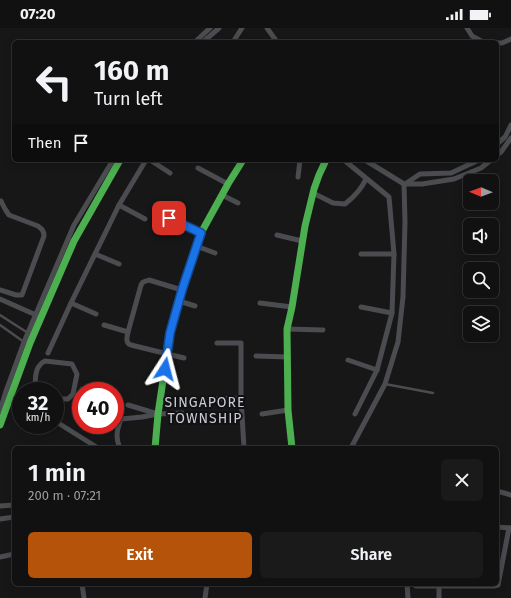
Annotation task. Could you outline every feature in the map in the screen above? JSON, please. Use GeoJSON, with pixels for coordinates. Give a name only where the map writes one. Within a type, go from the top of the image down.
{"type":"FeatureCollection","features":[{"type":"Feature","properties":{"kind":"street"},"geometry":{"type":"LineString","coordinates":[[197,40],[210,28]]}},
{"type":"Feature","properties":{"kind":"street"},"geometry":{"type":"LineString","coordinates":[[205,40],[218,28]]}},
{"type":"Feature","properties":{"kind":"street"},"geometry":{"type":"LineString","coordinates":[[233,40],[242,28]]}},
{"type":"Feature","properties":{"kind":"street"},"geometry":{"type":"LineString","coordinates":[[267,28],[276,40]]}},
{"type":"Feature","properties":{"kind":"street"},"geometry":{"type":"LineString","coordinates":[[466,28],[472,36],[479,40]]}},
{"type":"Feature","properties":{"kind":"street"},"geometry":{"type":"LineString","coordinates":[[500,43],[511,39]]}},
{"type":"Feature","properties":{"kind":"street"},"geometry":{"type":"LineString","coordinates":[[500,43],[511,45]]}},
{"type":"Feature","properties":{"kind":"street"},"geometry":{"type":"LineString","coordinates":[[499,142],[505,137],[511,125]]}},
{"type":"Feature","properties":{"kind":"street"},"geometry":{"type":"LineString","coordinates":[[499,154],[511,138]]}},
{"type":"Feature","properties":{"kind":"street"},"geometry":{"type":"LineString","coordinates":[[0,425],[8,393],[24,342],[74,225],[112,162]]}},
{"type":"Feature","properties":{"kind":"street"},"geometry":{"type":"LineString","coordinates":[[0,411],[74,241],[119,162]]}},
{"type":"Feature","properties":{"kind":"street"},"geometry":{"type":"LineString","coordinates":[[48,354],[119,205],[145,162]]}},
{"type":"Feature","properties":{"kind":"street"},"geometry":{"type":"LineString","coordinates":[[153,162],[170,173]]}},
{"type":"Feature","properties":{"kind":"street"},"geometry":{"type":"LineString","coordinates":[[155,446],[158,414],[170,333],[182,290],[201,233],[242,162]]}},
{"type":"Feature","properties":{"kind":"street"},"geometry":{"type":"LineString","coordinates":[[298,177],[300,162]]}},
{"type":"Feature","properties":{"kind":"street"},"geometry":{"type":"LineString","coordinates":[[292,446],[288,410],[287,329],[292,307],[302,241],[313,193],[325,162]]}},
{"type":"Feature","properties":{"kind":"street"},"geometry":{"type":"LineString","coordinates":[[346,162],[389,197],[394,254],[392,312],[377,370],[355,414]]}},
{"type":"Feature","properties":{"kind":"street"},"geometry":{"type":"LineString","coordinates":[[368,162],[404,184],[422,184],[454,179],[481,168],[488,162]]}},
{"type":"Feature","properties":{"kind":"street"},"geometry":{"type":"LineString","coordinates":[[404,184],[420,174],[451,173],[475,162]]}},
{"type":"Feature","properties":{"kind":"street"},"geometry":{"type":"LineString","coordinates":[[198,168],[228,184]]}},
{"type":"Feature","properties":{"kind":"street"},"geometry":{"type":"LineString","coordinates":[[313,193],[333,203],[344,204],[354,197],[361,189],[366,179]]}},
{"type":"Feature","properties":{"kind":"street"},"geometry":{"type":"LineString","coordinates":[[352,446],[386,384],[398,342],[403,298],[405,222],[404,184]]}},
{"type":"Feature","properties":{"kind":"street"},"geometry":{"type":"LineString","coordinates":[[222,195],[238,203]]}},
{"type":"Feature","properties":{"kind":"street"},"geometry":{"type":"LineString","coordinates":[[0,200],[9,215],[38,226],[44,233],[22,295],[16,295],[0,290]]}},
{"type":"Feature","properties":{"kind":"street"},"geometry":{"type":"LineString","coordinates":[[119,205],[145,219]]}},
{"type":"Feature","properties":{"kind":"street"},"geometry":{"type":"LineString","coordinates":[[169,218],[201,233]]}},
{"type":"Feature","properties":{"kind":"street"},"geometry":{"type":"LineString","coordinates":[[277,234],[302,241]]}},
{"type":"Feature","properties":{"kind":"street"},"geometry":{"type":"LineString","coordinates":[[196,246],[215,253]]}},
{"type":"Feature","properties":{"kind":"street"},"geometry":{"type":"LineString","coordinates":[[95,254],[119,264]]}},
{"type":"Feature","properties":{"kind":"street"},"geometry":{"type":"LineString","coordinates":[[361,254],[394,254]]}},
{"type":"Feature","properties":{"kind":"street"},"geometry":{"type":"LineString","coordinates":[[182,290],[149,280],[143,282],[128,332],[127,341],[128,344],[184,358]]}},
{"type":"Feature","properties":{"kind":"street"},"geometry":{"type":"LineString","coordinates":[[0,299],[36,315]]}},
{"type":"Feature","properties":{"kind":"street"},"geometry":{"type":"LineString","coordinates":[[179,302],[195,306]]}},
{"type":"Feature","properties":{"kind":"street"},"geometry":{"type":"LineString","coordinates":[[71,303],[96,314]]}},
{"type":"Feature","properties":{"kind":"street"},"geometry":{"type":"LineString","coordinates":[[260,303],[292,307]]}},
{"type":"Feature","properties":{"kind":"street"},"geometry":{"type":"LineString","coordinates":[[361,307],[392,312]]}},
{"type":"Feature","properties":{"kind":"street"},"geometry":{"type":"LineString","coordinates":[[104,325],[128,332]]}},
{"type":"Feature","properties":{"kind":"street"},"geometry":{"type":"LineString","coordinates":[[287,329],[323,330]]}},
{"type":"Feature","properties":{"kind":"street"},"geometry":{"type":"LineString","coordinates":[[216,343],[241,343],[241,398],[244,446]]}},
{"type":"Feature","properties":{"kind":"street"},"geometry":{"type":"LineString","coordinates":[[256,356],[288,357]]}},
{"type":"Feature","properties":{"kind":"street"},"geometry":{"type":"LineString","coordinates":[[35,382],[39,365],[45,360],[72,364],[77,374],[73,394],[68,399],[64,399]]}},
{"type":"Feature","properties":{"kind":"street"},"geometry":{"type":"LineString","coordinates":[[348,360],[377,370]]}},
{"type":"Feature","properties":{"kind":"street"},"geometry":{"type":"LineString","coordinates":[[8,393],[12,395]]}},
{"type":"Feature","properties":{"kind":"street"},"geometry":{"type":"LineString","coordinates":[[217,399],[241,398]]}},
{"type":"Feature","properties":{"kind":"street"},"geometry":{"type":"LineString","coordinates":[[128,406],[158,414]]}},
{"type":"Feature","properties":{"kind":"street"},"geometry":{"type":"LineString","coordinates":[[262,414],[288,410]]}},
{"type":"Feature","properties":{"kind":"street"},"geometry":{"type":"LineString","coordinates":[[119,446],[117,430],[121,419],[158,414],[182,413]]}},
{"type":"Feature","properties":{"kind":"street"},"geometry":{"type":"LineString","coordinates":[[64,427],[95,446]]}},
{"type":"Feature","properties":{"kind":"street"},"geometry":{"type":"LineString","coordinates":[[499,492],[511,495]]}},
{"type":"Feature","properties":{"kind":"street"},"geometry":{"type":"LineString","coordinates":[[0,506],[12,505]]}},
{"type":"Feature","properties":{"kind":"street"},"geometry":{"type":"LineString","coordinates":[[0,519],[12,517]]}},
{"type":"Feature","properties":{"kind":"street"},"geometry":{"type":"LineString","coordinates":[[499,527],[510,528],[499,580]]}},
{"type":"Feature","properties":{"kind":"street"},"geometry":{"type":"LineString","coordinates":[[0,557],[12,554]]}},
{"type":"Feature","properties":{"kind":"street"},"geometry":{"type":"LineString","coordinates":[[82,586],[84,598]]}},
{"type":"Feature","properties":{"kind":"street"},"geometry":{"type":"LineString","coordinates":[[205,598],[207,586]]}},
{"type":"Feature","properties":{"kind":"street"},"geometry":{"type":"LineString","coordinates":[[407,586],[408,598]]}},
{"type":"Feature","properties":{"kind":"street"},"geometry":{"type":"LineString","coordinates":[[416,586],[494,586]]}},
{"type":"Feature","properties":{"kind":"street"},"geometry":{"type":"LineString","coordinates":[[438,598],[439,586]]}},
{"type":"Feature","properties":{"kind":"lane"},"geometry":{"type":"LineString","coordinates":[[0,315],[28,333]]}},
{"type":"Feature","properties":{"kind":"lane"},"geometry":{"type":"LineString","coordinates":[[0,325],[24,342]]}},
{"type":"Feature","properties":{"kind":"lane"},"geometry":{"type":"LineString","coordinates":[[386,384],[433,393]]}},
{"type":"Feature","properties":{"kind":"traffic: fast"},"geometry":{"type":"LineString","coordinates":[[0,425],[30,343],[74,241],[119,162]]}},
{"type":"Feature","properties":{"kind":"traffic: fast"},"geometry":{"type":"LineString","coordinates":[[155,446],[158,414],[170,333],[182,290],[201,233],[242,162]]}},
{"type":"Feature","properties":{"kind":"traffic: fast"},"geometry":{"type":"LineString","coordinates":[[292,446],[288,410],[287,329],[305,226],[314,189],[325,162]]}},
{"type":"Feature","properties":{"kind":"district","name":"SINGAPORE TOWNSHIP"},"geometry":{"type":"Point","coordinates":[205,410]}},
{"type":"Feature","properties":{"kind":"route"},"geometry":{"type":"LineString","coordinates":[[165,369],[170,333],[182,290],[201,233],[169,218]]}}]}
